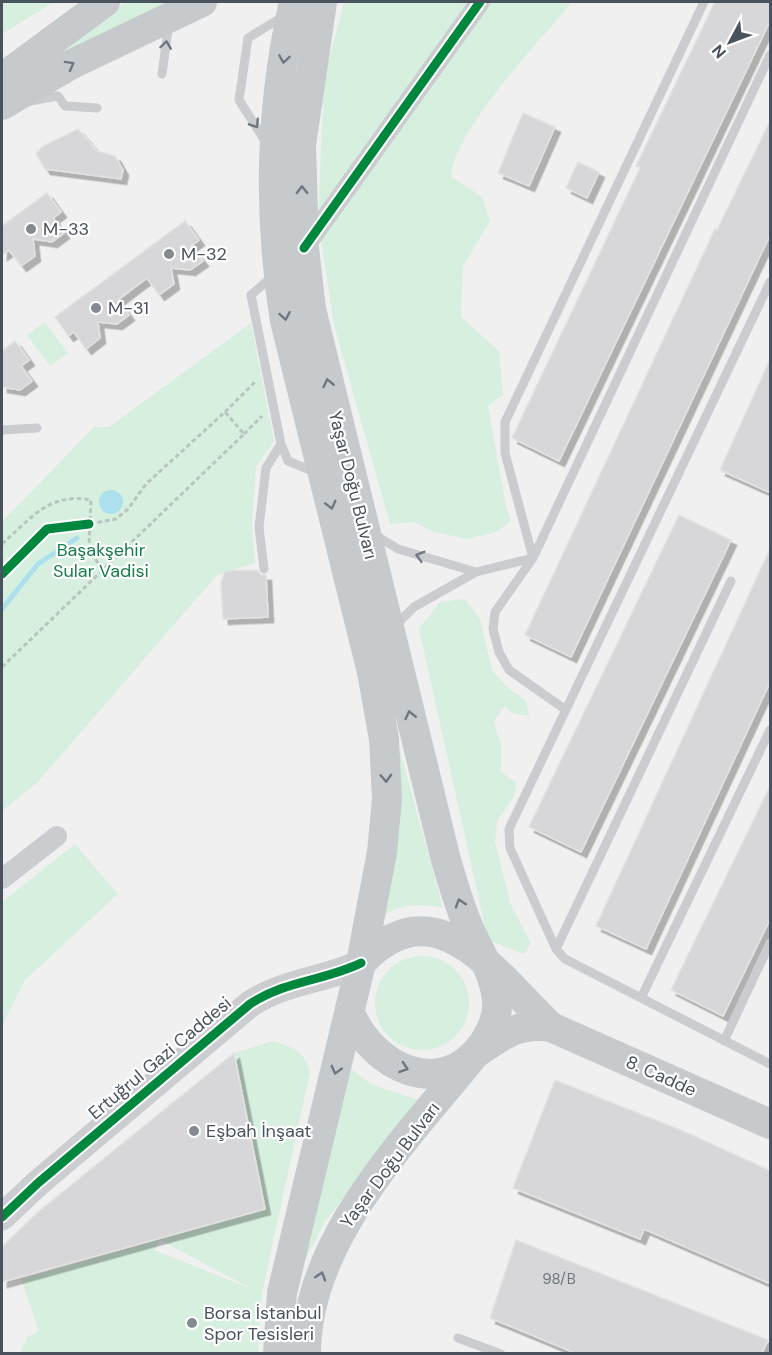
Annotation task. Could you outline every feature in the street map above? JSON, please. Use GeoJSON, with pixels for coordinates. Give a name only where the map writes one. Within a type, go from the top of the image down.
{"type":"FeatureCollection","features":[{"type":"Feature","properties":{"kind":"main road"},"geometry":{"type":"LineString","coordinates":[[2,74],[82,2]]}},
{"type":"Feature","properties":{"kind":"main road"},"geometry":{"type":"LineString","coordinates":[[2,78],[105,2]]}},
{"type":"Feature","properties":{"kind":"main road"},"geometry":{"type":"LineString","coordinates":[[2,105],[70,65],[202,2]]}},
{"type":"Feature","properties":{"kind":"main road","name":"Yaşar Doğu Bulvarı"},"geometry":{"type":"LineString","coordinates":[[306,1353],[312,1305],[327,1258],[343,1225],[361,1197],[489,1035],[497,1007],[493,980],[466,922],[446,860],[311,309],[304,248],[301,145],[322,2]]}},
{"type":"Feature","properties":{"kind":"main road","name":"Yaşar Doğu Bulvarı"},"geometry":{"type":"LineString","coordinates":[[278,1353],[282,1293],[361,963],[382,852],[387,799],[384,739],[372,672],[285,321],[277,272],[272,152],[293,6]]}},
{"type":"Feature","properties":{"kind":"main road","name":"Yaşar Doğu Bulvarı"},"geometry":{"type":"LineString","coordinates":[[361,963],[394,938],[422,930],[439,932],[457,939],[482,958]]}},
{"type":"Feature","properties":{"kind":"main road"},"geometry":{"type":"LineString","coordinates":[[482,958],[551,1027]]}},
{"type":"Feature","properties":{"kind":"main road","name":"Yaşar Doğu Bulvarı"},"geometry":{"type":"LineString","coordinates":[[350,1013],[361,1034],[379,1054],[393,1065],[412,1071],[441,1073],[475,1054],[498,1037],[523,1026],[533,1024],[551,1027]]}},
{"type":"Feature","properties":{"kind":"main road","name":"8. Cadde"},"geometry":{"type":"LineString","coordinates":[[551,1027],[771,1124]]}},
{"type":"Feature","properties":{"kind":"street"},"geometry":{"type":"LineString","coordinates":[[304,248],[480,2]]}},
{"type":"Feature","properties":{"kind":"street"},"geometry":{"type":"LineString","coordinates":[[2,879],[57,836]]}},
{"type":"Feature","properties":{"kind":"street","name":"Ertuğrul Gazi Caddesi"},"geometry":{"type":"LineString","coordinates":[[2,1216],[250,1004],[270,991],[344,971],[361,963]]}},
{"type":"Feature","properties":{"kind":"street"},"geometry":{"type":"LineString","coordinates":[[270,991],[328,993],[350,1013]]}},
{"type":"Feature","properties":{"kind":"lane"},"geometry":{"type":"LineString","coordinates":[[533,558],[506,453],[505,422],[704,2]]}},
{"type":"Feature","properties":{"kind":"lane"},"geometry":{"type":"LineString","coordinates":[[162,74],[170,16]]}},
{"type":"Feature","properties":{"kind":"lane"},"geometry":{"type":"LineString","coordinates":[[566,710],[509,670],[500,652],[493,629],[495,612],[533,558],[771,55]]}},
{"type":"Feature","properties":{"kind":"lane"},"geometry":{"type":"LineString","coordinates":[[2,105],[58,96],[65,106],[97,108]]}},
{"type":"Feature","properties":{"kind":"lane"},"geometry":{"type":"LineString","coordinates":[[277,272],[251,296],[281,444],[288,461],[323,476]]}},
{"type":"Feature","properties":{"kind":"lane"},"geometry":{"type":"LineString","coordinates":[[771,282],[509,829],[510,848],[556,949],[565,959],[771,1064]]}},
{"type":"Feature","properties":{"kind":"lane"},"geometry":{"type":"LineString","coordinates":[[2,430],[36,428]]}},
{"type":"Feature","properties":{"kind":"lane"},"geometry":{"type":"LineString","coordinates":[[264,569],[259,527],[266,468],[281,444]]}},
{"type":"Feature","properties":{"kind":"lane"},"geometry":{"type":"LineString","coordinates":[[364,528],[398,549],[476,572]]}},
{"type":"Feature","properties":{"kind":"lane"},"geometry":{"type":"LineString","coordinates":[[390,630],[414,607],[476,572],[533,558]]}},
{"type":"Feature","properties":{"kind":"lane"},"geometry":{"type":"LineString","coordinates":[[556,949],[731,581]]}},
{"type":"Feature","properties":{"kind":"lane"},"geometry":{"type":"LineString","coordinates":[[641,998],[771,729]]}},
{"type":"Feature","properties":{"kind":"lane"},"geometry":{"type":"LineString","coordinates":[[724,1041],[771,943]]}},
{"type":"Feature","properties":{"kind":"lane"},"geometry":{"type":"LineString","coordinates":[[458,1338],[501,1353]]}},
{"type":"Feature","properties":{"kind":"path"},"geometry":{"type":"LineString","coordinates":[[78,525],[116,519],[128,509],[146,484],[225,412],[266,370]]}},
{"type":"Feature","properties":{"kind":"path"},"geometry":{"type":"LineString","coordinates":[[2,667],[102,573],[273,405]]}},
{"type":"Feature","properties":{"kind":"path"},"geometry":{"type":"LineString","coordinates":[[225,412],[244,434]]}},
{"type":"Feature","properties":{"kind":"path"},"geometry":{"type":"LineString","coordinates":[[2,544],[52,501],[65,498],[91,500],[89,545],[102,573]]}},
{"type":"Feature","properties":{"kind":"green space"},"geometry":{"type":"Polygon","coordinates":[[[2,2],[54,2],[2,34],[2,2]]]}},
{"type":"Feature","properties":{"kind":"green space"},"geometry":{"type":"Polygon","coordinates":[[[125,2],[171,2],[47,65],[125,2]]]}},
{"type":"Feature","properties":{"kind":"green space"},"geometry":{"type":"Polygon","coordinates":[[[344,2],[572,2],[482,111],[456,157],[451,176],[482,197],[490,221],[463,266],[461,317],[499,351],[503,395],[488,406],[506,506],[511,521],[496,532],[467,539],[434,532],[415,522],[390,524],[334,325],[318,221],[324,79],[344,2]]]}},
{"type":"Feature","properties":{"kind":"green space"},"geometry":{"type":"Polygon","coordinates":[[[45,322],[68,353],[50,366],[27,335],[45,322]]]}},
{"type":"Feature","properties":{"kind":"green space","name":"Başakşehir Sular Vadisi"},"geometry":{"type":"Polygon","coordinates":[[[251,323],[274,441],[256,467],[252,523],[255,563],[217,575],[37,783],[2,811],[2,522],[94,427],[109,427],[251,323]]]}},
{"type":"Feature","properties":{"kind":"green space"},"geometry":{"type":"Polygon","coordinates":[[[465,599],[480,619],[492,670],[506,686],[526,701],[529,716],[512,713],[504,706],[494,722],[501,746],[501,772],[516,782],[514,797],[497,821],[495,842],[510,903],[531,943],[524,954],[488,940],[419,629],[440,602],[465,599]]]}},
{"type":"Feature","properties":{"kind":"green space"},"geometry":{"type":"Polygon","coordinates":[[[399,747],[443,908],[427,905],[412,906],[383,915],[399,747]]]}},
{"type":"Feature","properties":{"kind":"green space"},"geometry":{"type":"Polygon","coordinates":[[[75,844],[118,894],[25,980],[2,1026],[2,902],[75,844]]]}},
{"type":"Feature","properties":{"kind":"green space"},"geometry":{"type":"Polygon","coordinates":[[[413,956],[431,956],[456,969],[466,985],[469,1003],[466,1021],[456,1037],[431,1050],[413,1050],[388,1037],[375,1012],[375,994],[388,969],[413,956]]]}},
{"type":"Feature","properties":{"kind":"green space"},"geometry":{"type":"Polygon","coordinates":[[[273,1041],[297,1051],[305,1059],[310,1072],[262,1293],[258,1353],[20,1354],[27,1337],[39,1331],[21,1279],[265,1209],[234,1053],[273,1041]],[[160,1240],[154,1250],[254,1290],[160,1240]]]}},
{"type":"Feature","properties":{"kind":"green space"},"geometry":{"type":"Polygon","coordinates":[[[347,1066],[371,1084],[418,1100],[325,1222],[304,1262],[347,1066]]]}},
{"type":"Feature","properties":{"kind":"water"},"geometry":{"type":"Polygon","coordinates":[[[111,490],[119,494],[123,502],[119,510],[111,514],[103,510],[99,502],[103,494],[111,490]]]}},
{"type":"Feature","properties":{"kind":"building"},"geometry":{"type":"Polygon","coordinates":[[[715,2],[771,2],[771,19],[559,461],[512,438],[640,168],[636,166],[715,2]]]}},
{"type":"Feature","properties":{"kind":"building"},"geometry":{"type":"Polygon","coordinates":[[[523,113],[555,127],[529,186],[498,173],[523,113]]]}},
{"type":"Feature","properties":{"kind":"building"},"geometry":{"type":"Polygon","coordinates":[[[771,119],[771,233],[571,657],[525,635],[715,229],[717,230],[771,119]]]}},
{"type":"Feature","properties":{"kind":"building"},"geometry":{"type":"Polygon","coordinates":[[[78,129],[97,151],[115,156],[123,170],[121,179],[45,169],[36,154],[43,146],[78,129]]]}},
{"type":"Feature","properties":{"kind":"building"},"geometry":{"type":"Polygon","coordinates":[[[578,162],[599,172],[587,198],[566,188],[578,162]]]}},
{"type":"Feature","properties":{"kind":"building","name":"M-33"},"geometry":{"type":"Polygon","coordinates":[[[47,193],[61,212],[53,218],[64,233],[52,242],[33,239],[35,256],[21,266],[9,250],[2,255],[2,226],[47,193]]]}},
{"type":"Feature","properties":{"kind":"building"},"geometry":{"type":"Polygon","coordinates":[[[185,221],[199,240],[191,246],[203,261],[190,270],[171,268],[174,284],[159,295],[147,278],[118,300],[129,315],[117,324],[98,322],[100,338],[86,349],[74,332],[68,336],[55,317],[185,221]]]}},
{"type":"Feature","properties":{"kind":"building"},"geometry":{"type":"Polygon","coordinates":[[[15,341],[29,360],[21,366],[32,381],[20,390],[2,387],[2,351],[15,341]]]}},
{"type":"Feature","properties":{"kind":"building"},"geometry":{"type":"Polygon","coordinates":[[[771,357],[771,493],[720,470],[771,357]]]}},
{"type":"Feature","properties":{"kind":"building"},"geometry":{"type":"Polygon","coordinates":[[[679,515],[731,540],[581,852],[529,827],[679,515]]]}},
{"type":"Feature","properties":{"kind":"building"},"geometry":{"type":"Polygon","coordinates":[[[771,547],[771,680],[646,949],[596,926],[771,547]]]}},
{"type":"Feature","properties":{"kind":"building"},"geometry":{"type":"Polygon","coordinates":[[[257,570],[261,575],[266,575],[268,617],[223,619],[221,583],[225,571],[257,570]]]}},
{"type":"Feature","properties":{"kind":"building"},"geometry":{"type":"Polygon","coordinates":[[[771,784],[771,917],[723,1016],[671,990],[771,784]]]}},
{"type":"Feature","properties":{"kind":"building","name":"Eşbah İnşaat"},"geometry":{"type":"Polygon","coordinates":[[[234,1053],[265,1209],[2,1282],[2,1249],[5,1244],[38,1212],[234,1053]]]}},
{"type":"Feature","properties":{"kind":"building"},"geometry":{"type":"Polygon","coordinates":[[[555,1080],[683,1131],[771,1171],[771,1284],[644,1229],[640,1239],[513,1188],[555,1080]]]}},
{"type":"Feature","properties":{"kind":"building"},"geometry":{"type":"Polygon","coordinates":[[[516,1240],[768,1340],[762,1353],[575,1353],[490,1318],[516,1240]]]}},
{"type":"Feature","properties":{"kind":"waterway"},"geometry":{"type":"LineString","coordinates":[[2,609],[38,564],[77,538]]}},
{"type":"Feature","properties":{"kind":"cycle path"},"geometry":{"type":"LineString","coordinates":[[304,248],[480,2]]}},
{"type":"Feature","properties":{"kind":"cycle path"},"geometry":{"type":"LineString","coordinates":[[2,574],[47,529],[89,524]]}},
{"type":"Feature","properties":{"kind":"cycle path"},"geometry":{"type":"LineString","coordinates":[[2,1217],[38,1183],[250,1004],[278,990],[361,963]]}},
{"type":"Feature","properties":{"kind":"place","name":"M-33"},"geometry":{"type":"Point","coordinates":[31,229]}},
{"type":"Feature","properties":{"kind":"place","name":"M-32"},"geometry":{"type":"Point","coordinates":[169,254]}},
{"type":"Feature","properties":{"kind":"place","name":"M-31"},"geometry":{"type":"Point","coordinates":[96,308]}},
{"type":"Feature","properties":{"kind":"place","name":"Eşbah İnşaat"},"geometry":{"type":"Point","coordinates":[194,1131]}},
{"type":"Feature","properties":{"kind":"place","name":"Borsa İstanbul Spor Tesisleri"},"geometry":{"type":"Point","coordinates":[192,1323]}}]}
